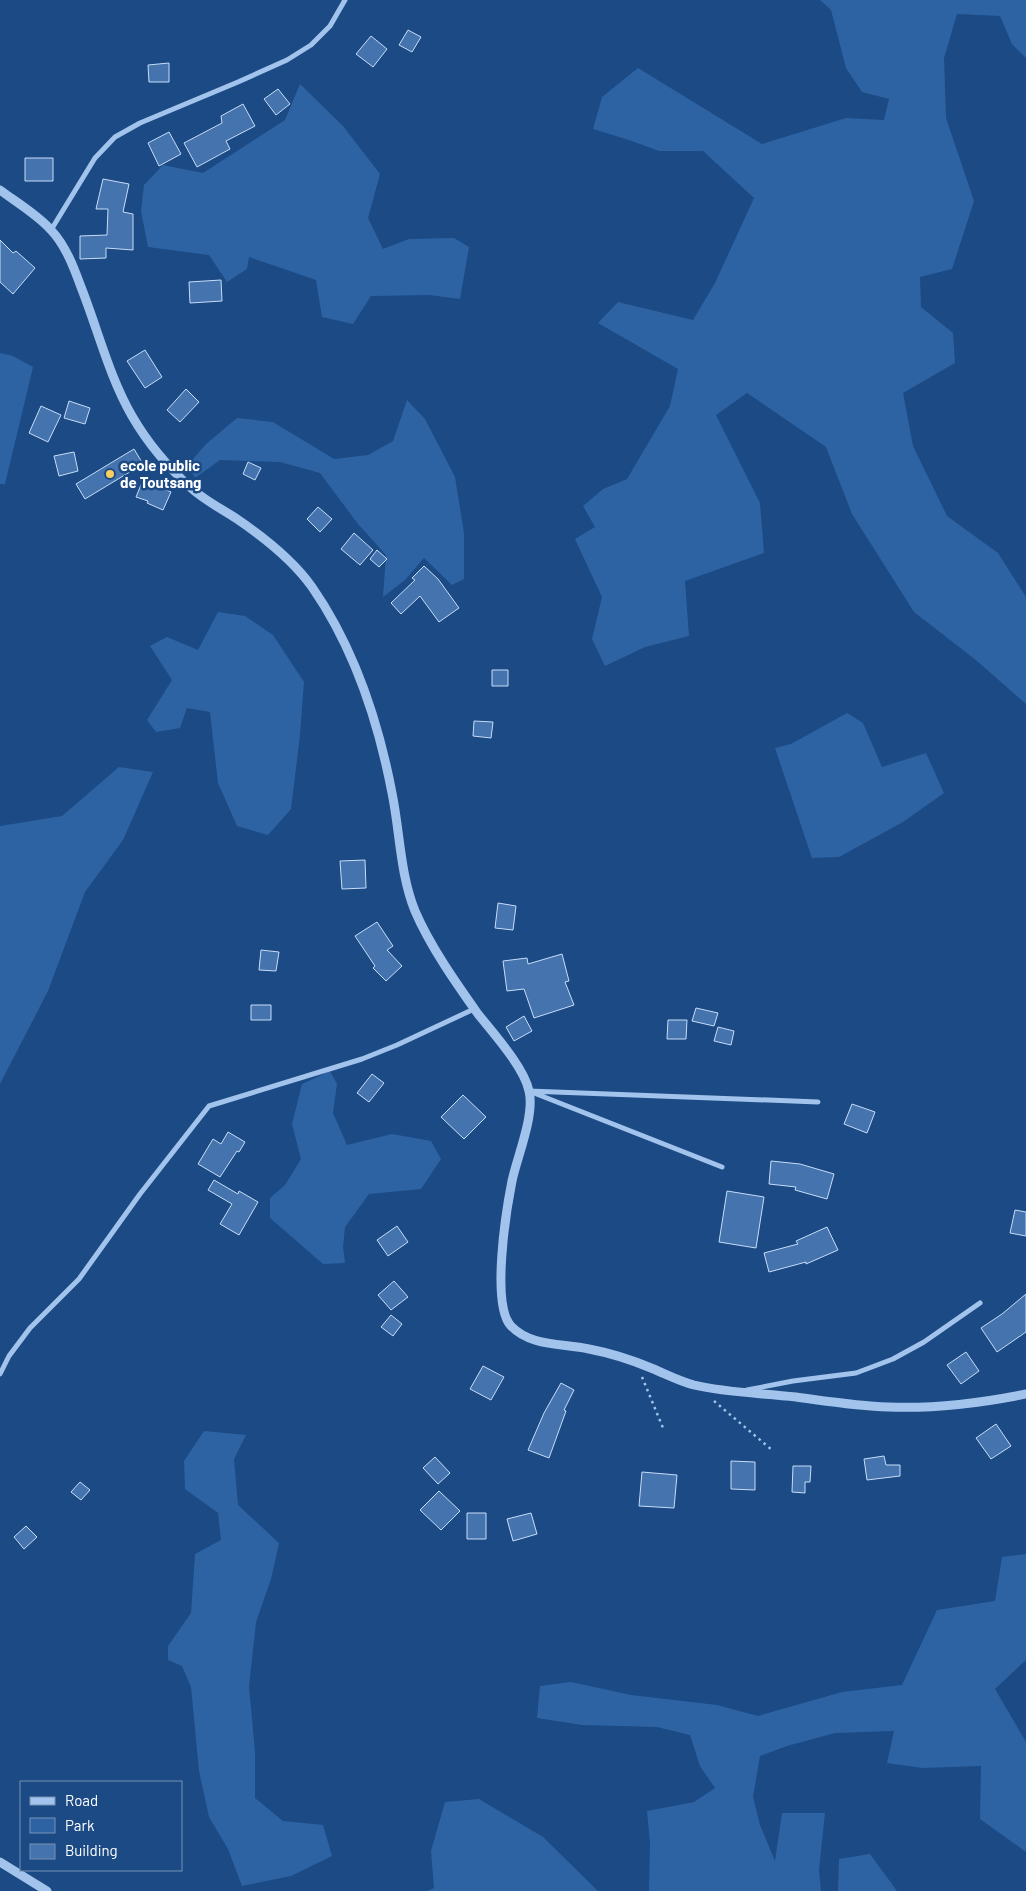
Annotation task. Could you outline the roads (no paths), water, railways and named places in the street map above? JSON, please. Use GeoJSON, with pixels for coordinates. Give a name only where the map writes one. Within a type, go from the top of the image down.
{"type":"FeatureCollection","features":[{"type":"Feature","properties":{"kind":"street"},"geometry":{"type":"LineString","coordinates":[[51,230],[95,158],[115,137],[140,123],[287,60],[311,45],[330,26],[345,0]]}},
{"type":"Feature","properties":{"kind":"street"},"geometry":{"type":"LineString","coordinates":[[0,190],[51,230],[70,258],[117,385],[133,418],[158,453],[193,490],[240,521],[276,548],[308,582],[335,622],[360,675],[376,724],[393,796],[402,865],[415,910],[434,948],[474,1009],[519,1069],[529,1091],[524,1139],[513,1178],[506,1223],[501,1304],[506,1320],[515,1331],[532,1340],[590,1349],[635,1362],[696,1385],[740,1392],[892,1408],[990,1402],[1026,1394]]}},
{"type":"Feature","properties":{"kind":"street"},"geometry":{"type":"LineString","coordinates":[[0,1374],[9,1356],[30,1328],[79,1279],[140,1194],[209,1106],[362,1059],[474,1009]]}},
{"type":"Feature","properties":{"kind":"street"},"geometry":{"type":"LineString","coordinates":[[529,1091],[818,1102]]}},
{"type":"Feature","properties":{"kind":"street"},"geometry":{"type":"LineString","coordinates":[[529,1091],[722,1167]]}},
{"type":"Feature","properties":{"kind":"street"},"geometry":{"type":"LineString","coordinates":[[740,1392],[771,1384],[846,1374],[893,1359],[924,1342],[980,1303]]}},
{"type":"Feature","properties":{"kind":"street"},"geometry":{"type":"LineString","coordinates":[[0,1862],[47,1891]]}},
{"type":"Feature","properties":{"kind":"place","name":"ecole public de Toutsang"},"geometry":{"type":"Point","coordinates":[110,474]}}]}
